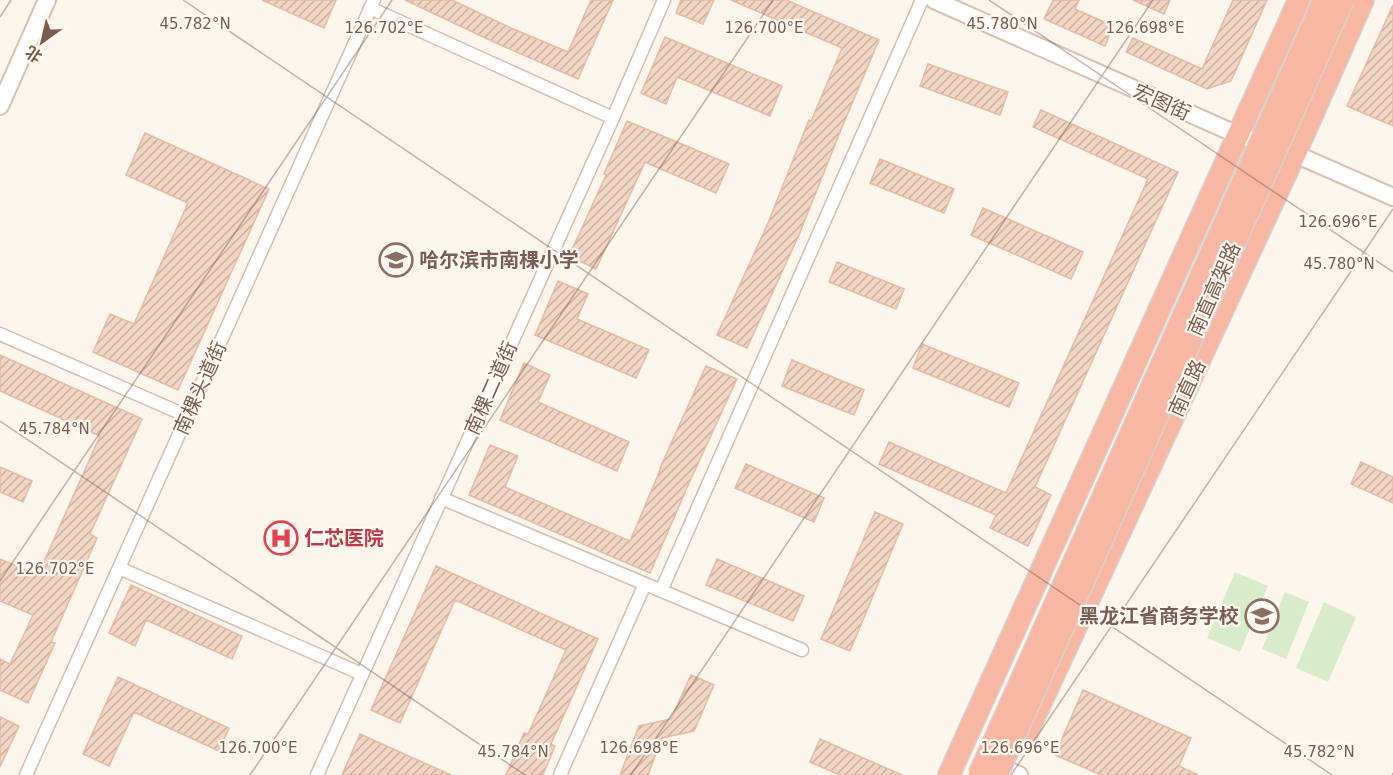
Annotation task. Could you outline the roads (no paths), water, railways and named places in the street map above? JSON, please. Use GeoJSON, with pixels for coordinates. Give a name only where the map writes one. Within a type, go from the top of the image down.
{"type":"FeatureCollection","features":[{"type":"Feature","properties":{"kind":"highway"},"geometry":{"type":"LineString","coordinates":[[949,775],[1299,0]]}},
{"type":"Feature","properties":{"kind":"highway","name":"南直高架路"},"geometry":{"type":"LineString","coordinates":[[978,775],[1324,0]]}},
{"type":"Feature","properties":{"kind":"highway","name":"南直高架路"},"geometry":{"type":"LineString","coordinates":[[1008,774],[1343,0]]}},
{"type":"Feature","properties":{"kind":"highway","name":"南直路"},"geometry":{"type":"LineString","coordinates":[[1008,774],[1295,154],[1363,0]]}},
{"type":"Feature","properties":{"kind":"street"},"geometry":{"type":"LineString","coordinates":[[0,106],[47,0]]}},
{"type":"Feature","properties":{"kind":"street","name":"南棵二道街"},"geometry":{"type":"LineString","coordinates":[[317,775],[664,0]]}},
{"type":"Feature","properties":{"kind":"street"},"geometry":{"type":"LineString","coordinates":[[661,591],[922,0]]}},
{"type":"Feature","properties":{"kind":"street","name":"宏图街"},"geometry":{"type":"LineString","coordinates":[[934,0],[1238,135],[1295,154],[1393,197]]}},
{"type":"Feature","properties":{"kind":"street"},"geometry":{"type":"LineString","coordinates":[[372,4],[613,118]]}},
{"type":"Feature","properties":{"kind":"street","name":"南棵头道街"},"geometry":{"type":"LineString","coordinates":[[26,775],[372,4]]}},
{"type":"Feature","properties":{"kind":"street"},"geometry":{"type":"LineString","coordinates":[[0,334],[187,416]]}},
{"type":"Feature","properties":{"kind":"street"},"geometry":{"type":"LineString","coordinates":[[441,498],[802,650]]}},
{"type":"Feature","properties":{"kind":"street"},"geometry":{"type":"LineString","coordinates":[[119,568],[362,674]]}},
{"type":"Feature","properties":{"kind":"street"},"geometry":{"type":"LineString","coordinates":[[560,775],[645,584]]}},
{"type":"Feature","properties":{"kind":"place","name":"哈尔滨市南棵小学"},"geometry":{"type":"Point","coordinates":[396,260]}},
{"type":"Feature","properties":{"kind":"place","name":"仁芯医院"},"geometry":{"type":"Point","coordinates":[281,538]}},
{"type":"Feature","properties":{"kind":"place","name":"黑龙江省商务学校"},"geometry":{"type":"Point","coordinates":[1262,616]}}]}
